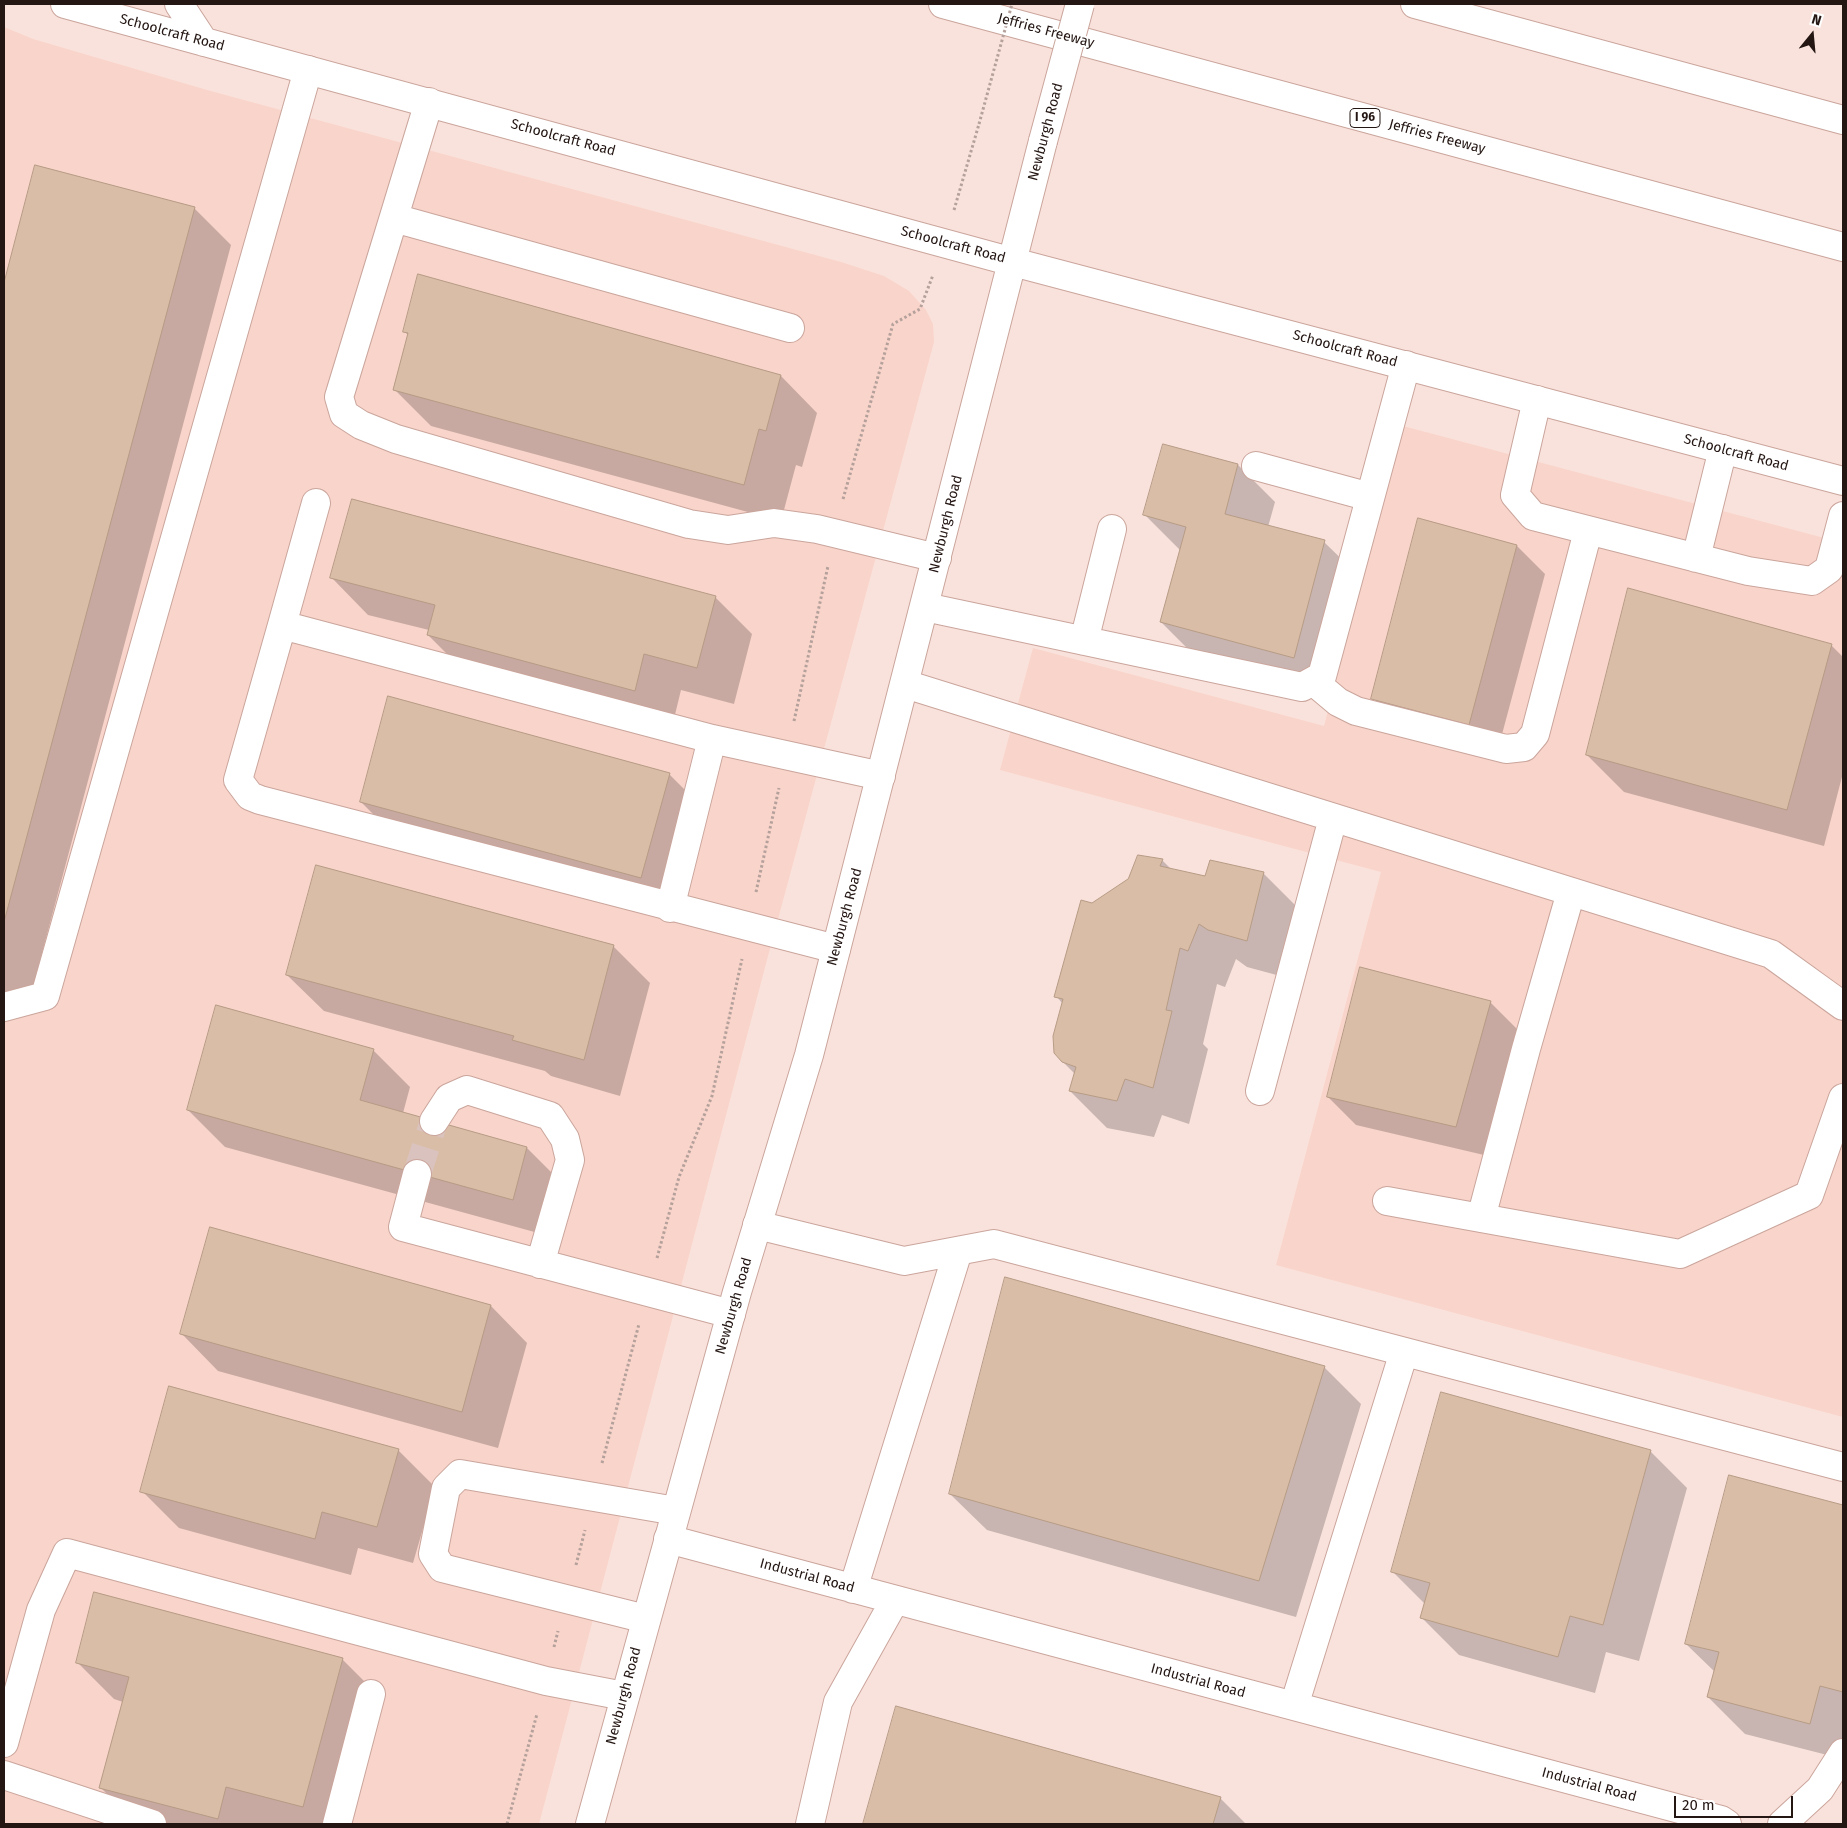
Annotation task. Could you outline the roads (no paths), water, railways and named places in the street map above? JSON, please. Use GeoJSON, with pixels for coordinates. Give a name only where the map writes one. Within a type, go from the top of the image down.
{"type":"FeatureCollection","features":[{"type":"Feature","properties":{"kind":"main road","name":"Schoolcraft Road"},"geometry":{"type":"LineString","coordinates":[[65,4],[1013,262],[1843,481]]}},
{"type":"Feature","properties":{"kind":"main road"},"geometry":{"type":"LineString","coordinates":[[179,4],[204,42]]}},
{"type":"Feature","properties":{"kind":"main road","name":"Jeffries Freeway"},"geometry":{"type":"LineString","coordinates":[[944,4],[1843,247]]}},
{"type":"Feature","properties":{"kind":"main road","name":"Newburgh Road"},"geometry":{"type":"LineString","coordinates":[[590,1824],[731,1314],[809,1055],[1043,141],[1080,4]]}},
{"type":"Feature","properties":{"kind":"main road"},"geometry":{"type":"LineString","coordinates":[[1415,4],[1843,120]]}},
{"type":"Feature","properties":{"kind":"main road"},"geometry":{"type":"LineString","coordinates":[[4,1007],[45,996],[308,70]]}},
{"type":"Feature","properties":{"kind":"main road"},"geometry":{"type":"LineString","coordinates":[[429,102],[339,397],[344,414],[361,425],[396,438],[688,524],[728,530],[774,523],[836,533],[937,558]]}},
{"type":"Feature","properties":{"kind":"main road"},"geometry":{"type":"LineString","coordinates":[[394,218],[790,328]]}},
{"type":"Feature","properties":{"kind":"main road"},"geometry":{"type":"LineString","coordinates":[[925,607],[1302,687],[1322,676],[1406,365]]}},
{"type":"Feature","properties":{"kind":"main road"},"geometry":{"type":"LineString","coordinates":[[1537,400],[1516,494],[1532,516],[1748,571],[1812,581],[1829,569],[1843,516]]}},
{"type":"Feature","properties":{"kind":"main road"},"geometry":{"type":"LineString","coordinates":[[1696,558],[1723,449]]}},
{"type":"Feature","properties":{"kind":"main road"},"geometry":{"type":"LineString","coordinates":[[1256,466],[1370,497]]}},
{"type":"Feature","properties":{"kind":"main road"},"geometry":{"type":"LineString","coordinates":[[316,504],[238,780],[250,796],[670,908],[836,949]]}},
{"type":"Feature","properties":{"kind":"main road"},"geometry":{"type":"LineString","coordinates":[[1084,641],[1112,529]]}},
{"type":"Feature","properties":{"kind":"main road"},"geometry":{"type":"LineString","coordinates":[[1313,681],[1338,702],[1356,711],[1506,749],[1524,747],[1535,734],[1588,531]]}},
{"type":"Feature","properties":{"kind":"main road"},"geometry":{"type":"LineString","coordinates":[[282,625],[712,738],[881,776]]}},
{"type":"Feature","properties":{"kind":"main road"},"geometry":{"type":"LineString","coordinates":[[905,684],[1771,954],[1843,1006]]}},
{"type":"Feature","properties":{"kind":"main road"},"geometry":{"type":"LineString","coordinates":[[670,908],[712,738]]}},
{"type":"Feature","properties":{"kind":"main road"},"geometry":{"type":"LineString","coordinates":[[1260,1091],[1333,818]]}},
{"type":"Feature","properties":{"kind":"main road"},"geometry":{"type":"LineString","coordinates":[[1482,1218],[1526,1049],[1571,892]]}},
{"type":"Feature","properties":{"kind":"main road"},"geometry":{"type":"LineString","coordinates":[[434,1121],[449,1098],[468,1090],[550,1116],[565,1140],[570,1160],[540,1264]]}},
{"type":"Feature","properties":{"kind":"main road"},"geometry":{"type":"LineString","coordinates":[[1388,1201],[1680,1254],[1809,1195],[1843,1098]]}},
{"type":"Feature","properties":{"kind":"main road"},"geometry":{"type":"LineString","coordinates":[[417,1174],[403,1227],[731,1314]]}},
{"type":"Feature","properties":{"kind":"main road"},"geometry":{"type":"LineString","coordinates":[[757,1225],[904,1261],[994,1244],[1843,1467]]}},
{"type":"Feature","properties":{"kind":"main road"},"geometry":{"type":"LineString","coordinates":[[853,1589],[958,1251]]}},
{"type":"Feature","properties":{"kind":"main road"},"geometry":{"type":"LineString","coordinates":[[1294,1706],[1404,1352]]}},
{"type":"Feature","properties":{"kind":"main road"},"geometry":{"type":"LineString","coordinates":[[646,1619],[442,1568],[433,1554],[446,1488],[460,1474],[676,1511]]}},
{"type":"Feature","properties":{"kind":"main road","name":"Industrial Road"},"geometry":{"type":"LineString","coordinates":[[668,1539],[1721,1820],[1727,1824]]}},
{"type":"Feature","properties":{"kind":"main road"},"geometry":{"type":"LineString","coordinates":[[4,1743],[41,1610],[67,1553],[546,1681],[624,1696]]}},
{"type":"Feature","properties":{"kind":"main road"},"geometry":{"type":"LineString","coordinates":[[810,1824],[838,1702],[895,1600]]}},
{"type":"Feature","properties":{"kind":"main road"},"geometry":{"type":"LineString","coordinates":[[337,1824],[371,1694]]}},
{"type":"Feature","properties":{"kind":"main road"},"geometry":{"type":"LineString","coordinates":[[1782,1824],[1820,1789],[1843,1753]]}},
{"type":"Feature","properties":{"kind":"main road"},"geometry":{"type":"LineString","coordinates":[[4,1775],[152,1824]]}},
{"type":"Feature","properties":{"kind":"tunnel"},"geometry":{"type":"LineString","coordinates":[[417,1174],[434,1121]]}}]}
